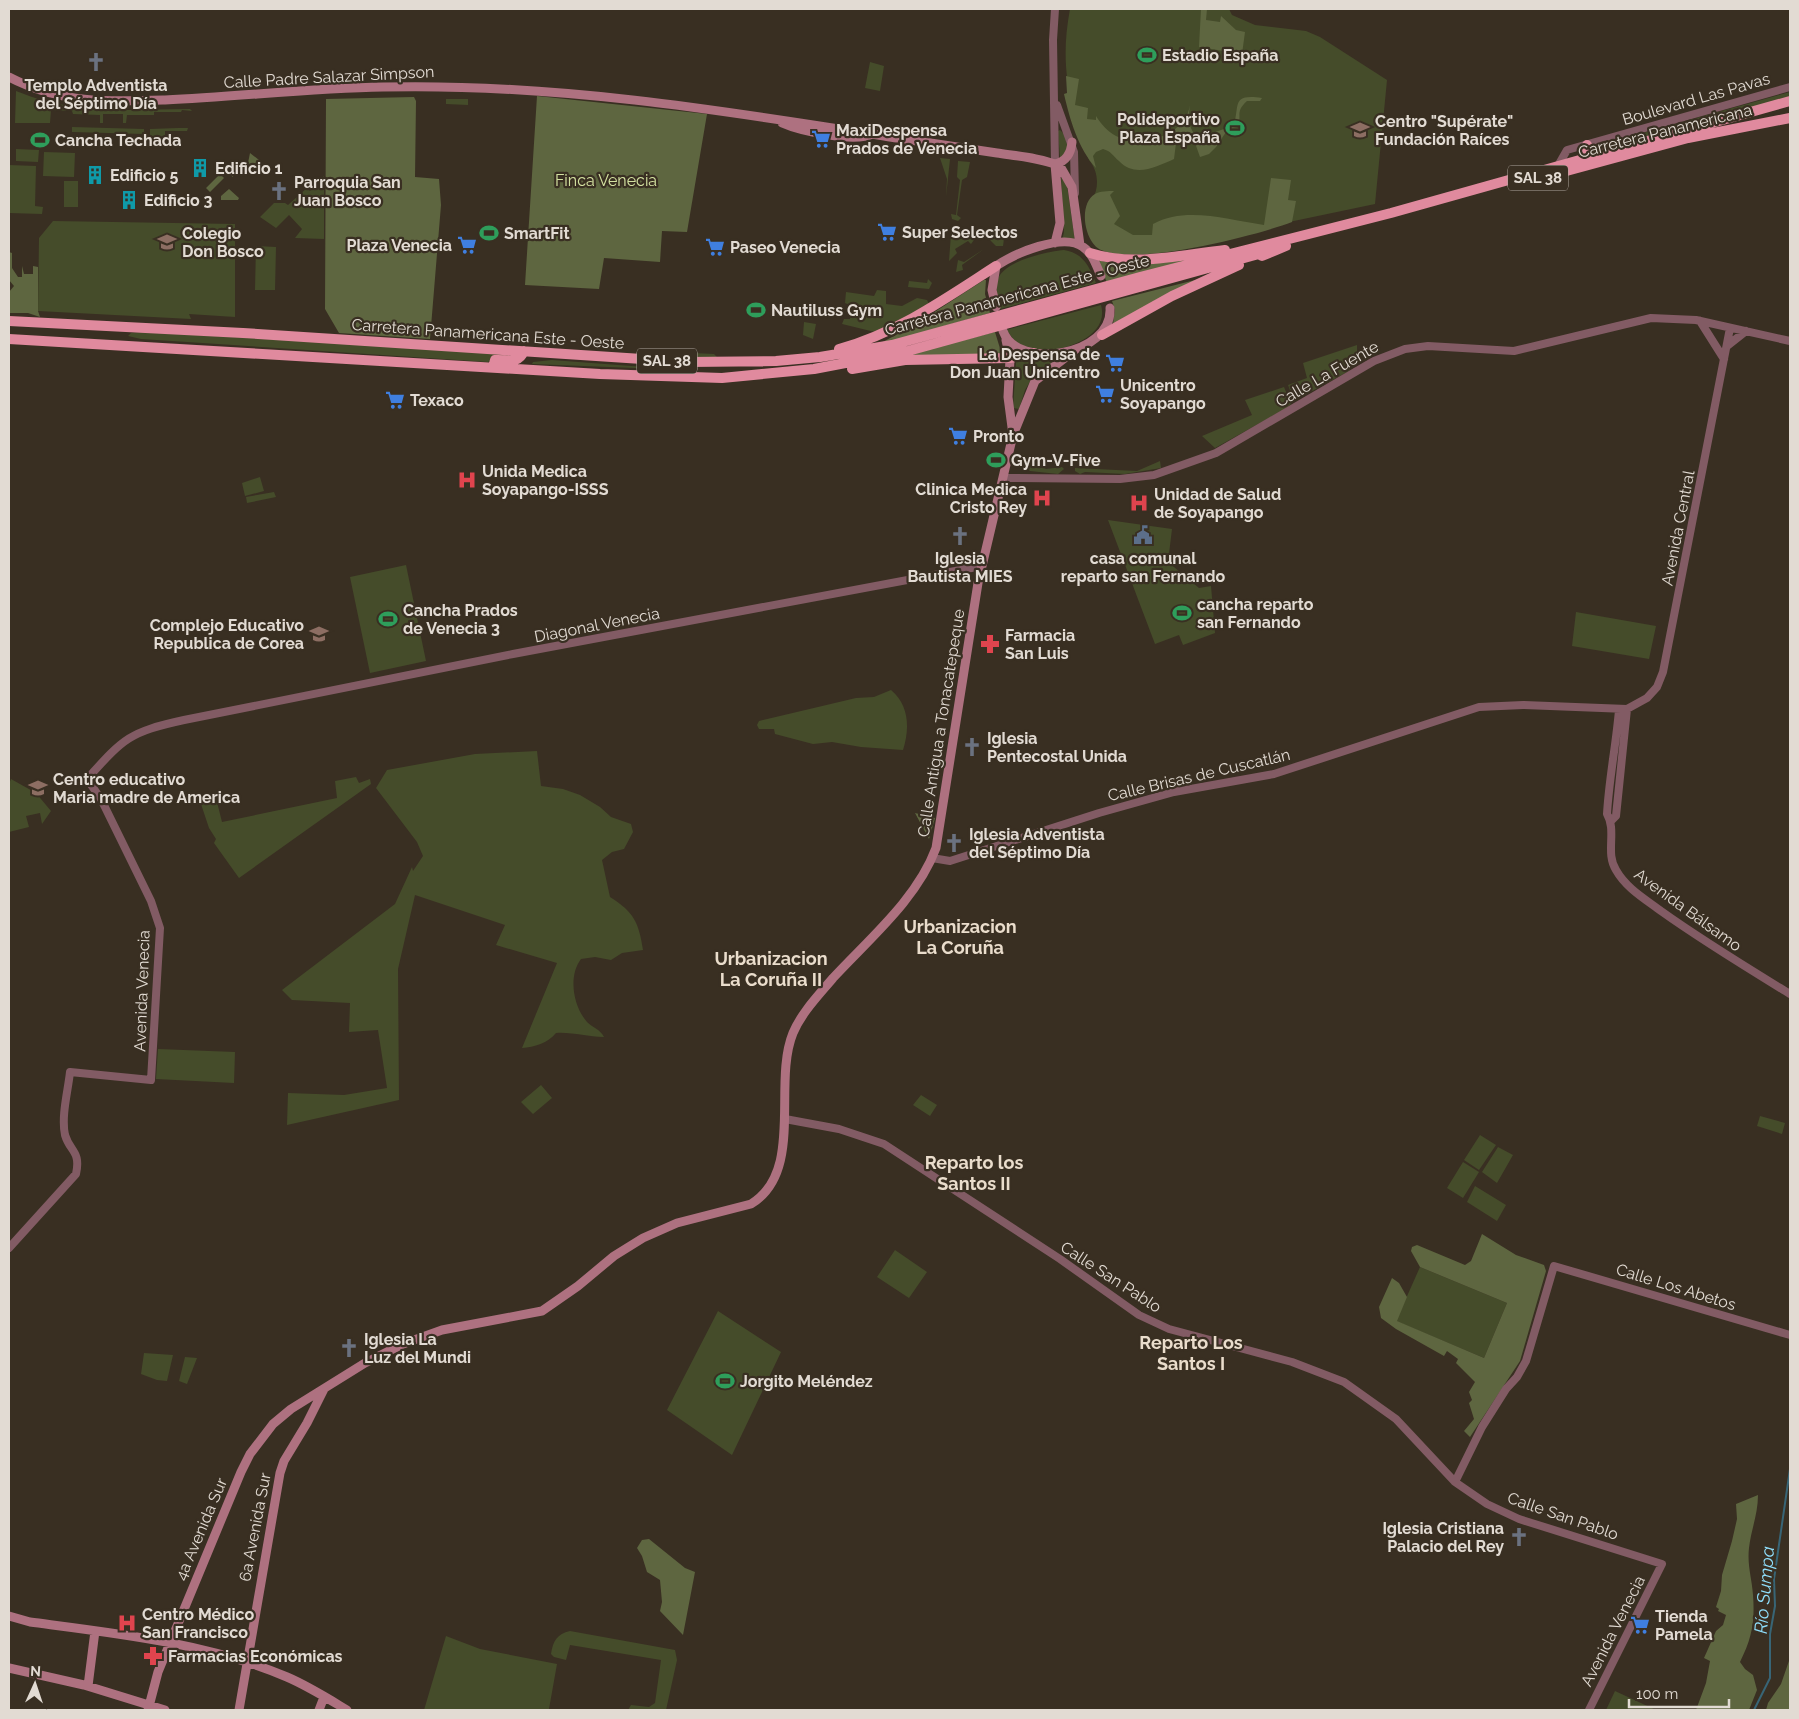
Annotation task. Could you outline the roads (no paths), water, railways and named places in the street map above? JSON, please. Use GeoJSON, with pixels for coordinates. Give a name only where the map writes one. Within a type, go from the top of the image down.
{"type":"FeatureCollection","features":[{"type":"Feature","properties":{"kind":"highway","name":"Carretera Panamericana"},"geometry":{"type":"LineString","coordinates":[[1310,234],[1454,196],[1559,164],[1790,101]]}},
{"type":"Feature","properties":{"kind":"highway","name":"Carretera Panamericana"},"geometry":{"type":"LineString","coordinates":[[1286,246],[1688,138],[1790,118]]}},
{"type":"Feature","properties":{"kind":"highway"},"geometry":{"type":"LineString","coordinates":[[1587,144],[1587,157]]}},
{"type":"Feature","properties":{"kind":"highway"},"geometry":{"type":"LineString","coordinates":[[1090,253],[1108,259],[1135,261],[1228,249],[1310,234]]}},
{"type":"Feature","properties":{"kind":"highway","name":"Carretera Panamericana Este - Oeste"},"geometry":{"type":"LineString","coordinates":[[9,320],[688,362],[791,360],[892,345],[1310,234]]}},
{"type":"Feature","properties":{"kind":"highway"},"geometry":{"type":"LineString","coordinates":[[1102,335],[1224,271],[1286,246]]}},
{"type":"Feature","properties":{"kind":"highway","name":"Carretera Panamericana Este - Oeste"},"geometry":{"type":"LineString","coordinates":[[9,338],[610,374],[722,378],[844,365],[908,351],[1286,246]]}},
{"type":"Feature","properties":{"kind":"highway"},"geometry":{"type":"LineString","coordinates":[[791,360],[844,348],[886,332],[925,312],[996,266]]}},
{"type":"Feature","properties":{"kind":"highway"},"geometry":{"type":"LineString","coordinates":[[102,325],[110,328],[112,333],[103,343]]}},
{"type":"Feature","properties":{"kind":"highway"},"geometry":{"type":"LineString","coordinates":[[132,327],[124,329],[122,334],[132,345]]}},
{"type":"Feature","properties":{"kind":"highway"},"geometry":{"type":"LineString","coordinates":[[492,367],[495,360],[515,360],[522,356],[524,351]]}},
{"type":"Feature","properties":{"kind":"highway"},"geometry":{"type":"LineString","coordinates":[[722,378],[746,380],[803,376],[906,360],[1010,358],[1034,353]]}},
{"type":"Feature","properties":{"kind":"highway"},"geometry":{"type":"LineString","coordinates":[[525,368],[524,362],[527,357],[589,358],[592,356]]}},
{"type":"Feature","properties":{"kind":"main road","name":"Calle Padre Salazar Simpson"},"geometry":{"type":"LineString","coordinates":[[9,77],[26,86],[86,101],[226,98],[380,87],[483,87],[580,94],[839,128],[1056,164]]}},
{"type":"Feature","properties":{"kind":"main road","name":"Calle Padre Salazar Simpson"},"geometry":{"type":"LineString","coordinates":[[773,119],[799,129],[861,138],[872,134]]}},
{"type":"Feature","properties":{"kind":"main road"},"geometry":{"type":"LineString","coordinates":[[799,129],[804,126],[827,130],[839,128]]}},
{"type":"Feature","properties":{"kind":"main road"},"geometry":{"type":"LineString","coordinates":[[1056,164],[1066,157],[1072,142]]}},
{"type":"Feature","properties":{"kind":"main road"},"geometry":{"type":"LineString","coordinates":[[1056,164],[1066,174],[1076,206],[1080,245]]}},
{"type":"Feature","properties":{"kind":"main road"},"geometry":{"type":"LineString","coordinates":[[1055,243],[1060,223],[1056,164]]}},
{"type":"Feature","properties":{"kind":"main road"},"geometry":{"type":"LineString","coordinates":[[996,307],[992,290],[996,266],[1015,255],[1055,243],[1065,241],[1080,245],[1090,253],[1101,276]]}},
{"type":"Feature","properties":{"kind":"main road"},"geometry":{"type":"LineString","coordinates":[[1102,335],[1110,319],[1110,308]]}},
{"type":"Feature","properties":{"kind":"main road","name":"Calle Antigua a Tonacatepeque"},"geometry":{"type":"LineString","coordinates":[[1013,435],[1008,397],[1010,358],[1004,334],[1019,350],[1034,353]]}},
{"type":"Feature","properties":{"kind":"main road","name":"Calle Antigua a Tonacatepeque"},"geometry":{"type":"LineString","coordinates":[[324,1388],[365,1363],[422,1336],[442,1330],[542,1311],[578,1286],[614,1256],[643,1238],[677,1223],[751,1204],[761,1198],[774,1178],[782,1150],[785,1120],[784,1065],[790,1040],[800,1019],[812,1002],[899,907],[923,876],[932,858],[942,823],[973,611],[1013,435],[1035,381],[1074,351],[1102,335]]}},
{"type":"Feature","properties":{"kind":"main road"},"geometry":{"type":"LineString","coordinates":[[1034,353],[1074,351]]}},
{"type":"Feature","properties":{"kind":"main road","name":"4a Avenida Sur"},"geometry":{"type":"LineString","coordinates":[[149,1708],[158,1672],[250,1454],[273,1424],[291,1409],[324,1388]]}},
{"type":"Feature","properties":{"kind":"main road","name":"6a Avenida Sur"},"geometry":{"type":"LineString","coordinates":[[239,1710],[280,1473],[284,1461],[324,1388]]}},
{"type":"Feature","properties":{"kind":"main road"},"geometry":{"type":"LineString","coordinates":[[291,1409],[303,1408],[309,1418]]}},
{"type":"Feature","properties":{"kind":"main road"},"geometry":{"type":"LineString","coordinates":[[9,1616],[170,1643],[246,1663],[288,1677],[347,1710]]}},
{"type":"Feature","properties":{"kind":"main road"},"geometry":{"type":"LineString","coordinates":[[88,1686],[95,1631]]}},
{"type":"Feature","properties":{"kind":"main road"},"geometry":{"type":"LineString","coordinates":[[9,1668],[88,1686],[149,1708],[165,1710]]}},
{"type":"Feature","properties":{"kind":"main road"},"geometry":{"type":"LineString","coordinates":[[319,1710],[324,1696]]}},
{"type":"Feature","properties":{"kind":"street"},"geometry":{"type":"LineString","coordinates":[[1055,9],[1053,40],[1056,164]]}},
{"type":"Feature","properties":{"kind":"street","name":"Boulevard Las Pavas"},"geometry":{"type":"LineString","coordinates":[[1559,164],[1567,150],[1790,87]]}},
{"type":"Feature","properties":{"kind":"street"},"geometry":{"type":"LineString","coordinates":[[1055,98],[1072,142],[1076,206]]}},
{"type":"Feature","properties":{"kind":"street","name":"Calle La Fuente"},"geometry":{"type":"LineString","coordinates":[[1004,478],[1120,480],[1154,475],[1216,453],[1374,361],[1406,349],[1428,346],[1514,351],[1640,319],[1669,318],[1700,321],[1790,341]]}},
{"type":"Feature","properties":{"kind":"street"},"geometry":{"type":"LineString","coordinates":[[1700,321],[1724,359]]}},
{"type":"Feature","properties":{"kind":"street","name":"Avenida Central"},"geometry":{"type":"LineString","coordinates":[[1623,710],[1647,698],[1657,687],[1663,672],[1730,328]]}},
{"type":"Feature","properties":{"kind":"street"},"geometry":{"type":"LineString","coordinates":[[1727,346],[1746,330]]}},
{"type":"Feature","properties":{"kind":"street","name":"Diagonal Venecia"},"geometry":{"type":"LineString","coordinates":[[87,779],[124,740],[148,728],[514,654],[982,566]]}},
{"type":"Feature","properties":{"kind":"street","name":"Calle Brisas de Cuscatlán"},"geometry":{"type":"LineString","coordinates":[[932,858],[950,861],[1099,813],[1174,792],[1274,774],[1479,707],[1523,705],[1623,710]]}},
{"type":"Feature","properties":{"kind":"street","name":"Avenida Bálsamo"},"geometry":{"type":"LineString","coordinates":[[1623,710],[1616,816],[1611,821],[1611,856],[1614,866],[1630,888],[1708,944],[1790,994]]}},
{"type":"Feature","properties":{"kind":"street","name":"Avenida Venecia"},"geometry":{"type":"LineString","coordinates":[[9,1248],[76,1174],[77,1156],[67,1139],[64,1126],[70,1072],[151,1080],[160,928],[151,901],[101,799],[87,779]]}},
{"type":"Feature","properties":{"kind":"street","name":"Calle San Pablo"},"geometry":{"type":"LineString","coordinates":[[785,1120],[839,1130],[884,1144],[1060,1259],[1139,1315],[1170,1330],[1292,1362],[1344,1382],[1396,1419],[1455,1482],[1487,1504],[1519,1519],[1662,1564]]}},
{"type":"Feature","properties":{"kind":"street","name":"Calle Los Abetos"},"geometry":{"type":"LineString","coordinates":[[1455,1482],[1482,1427],[1526,1361],[1554,1266],[1790,1335]]}},
{"type":"Feature","properties":{"kind":"street","name":"Avenida Venecia"},"geometry":{"type":"LineString","coordinates":[[1589,1710],[1662,1564]]}},
{"type":"Feature","properties":{"kind":"waterway","name":"Río Sumpa"},"geometry":{"type":"LineString","coordinates":[[1754,1710],[1770,1678],[1770,1634],[1775,1606],[1774,1579],[1790,1469]]}},
{"type":"Feature","properties":{"kind":"place","name":"Estadio España"},"geometry":{"type":"Point","coordinates":[1147,55]}},
{"type":"Feature","properties":{"kind":"place","name":"Templo Adventista del Séptimo Día"},"geometry":{"type":"Point","coordinates":[96,62]}},
{"type":"Feature","properties":{"kind":"place","name":"Polideportivo Plaza España"},"geometry":{"type":"Point","coordinates":[1235,128]}},
{"type":"Feature","properties":{"kind":"place","name":"Centro \"Supérate\" Fundación Raíces"},"geometry":{"type":"Point","coordinates":[1360,130]}},
{"type":"Feature","properties":{"kind":"place","name":"MaxiDespensa Prados de Venecia"},"geometry":{"type":"Point","coordinates":[821,139]}},
{"type":"Feature","properties":{"kind":"place","name":"Cancha Techada"},"geometry":{"type":"Point","coordinates":[40,140]}},
{"type":"Feature","properties":{"kind":"place","name":"Edificio 1"},"geometry":{"type":"Point","coordinates":[200,168]}},
{"type":"Feature","properties":{"kind":"place","name":"Edificio 5"},"geometry":{"type":"Point","coordinates":[95,175]}},
{"type":"Feature","properties":{"kind":"place","name":"Parroquia San Juan Bosco"},"geometry":{"type":"Point","coordinates":[279,191]}},
{"type":"Feature","properties":{"kind":"place","name":"Edificio 3"},"geometry":{"type":"Point","coordinates":[129,200]}},
{"type":"Feature","properties":{"kind":"place","name":"Super Selectos"},"geometry":{"type":"Point","coordinates":[887,232]}},
{"type":"Feature","properties":{"kind":"place","name":"SmartFit"},"geometry":{"type":"Point","coordinates":[489,233]}},
{"type":"Feature","properties":{"kind":"place","name":"Colegio Don Bosco"},"geometry":{"type":"Point","coordinates":[167,242]}},
{"type":"Feature","properties":{"kind":"place","name":"Plaza Venecia"},"geometry":{"type":"Point","coordinates":[467,245]}},
{"type":"Feature","properties":{"kind":"place","name":"Paseo Venecia"},"geometry":{"type":"Point","coordinates":[715,247]}},
{"type":"Feature","properties":{"kind":"place","name":"Nautiluss Gym"},"geometry":{"type":"Point","coordinates":[756,310]}},
{"type":"Feature","properties":{"kind":"place","name":"La Despensa de Don Juan Unicentro"},"geometry":{"type":"Point","coordinates":[1115,363]}},
{"type":"Feature","properties":{"kind":"place","name":"Unicentro Soyapango"},"geometry":{"type":"Point","coordinates":[1105,394]}},
{"type":"Feature","properties":{"kind":"place","name":"Texaco"},"geometry":{"type":"Point","coordinates":[395,400]}},
{"type":"Feature","properties":{"kind":"place","name":"Pronto"},"geometry":{"type":"Point","coordinates":[958,436]}},
{"type":"Feature","properties":{"kind":"place","name":"Gym-V-Five"},"geometry":{"type":"Point","coordinates":[996,460]}},
{"type":"Feature","properties":{"kind":"place","name":"Unida Medica Soyapango-ISSS"},"geometry":{"type":"Point","coordinates":[467,480]}},
{"type":"Feature","properties":{"kind":"place","name":"Clinica Medica Cristo Rey"},"geometry":{"type":"Point","coordinates":[1042,498]}},
{"type":"Feature","properties":{"kind":"place","name":"Unidad de Salud de Soyapango"},"geometry":{"type":"Point","coordinates":[1139,503]}},
{"type":"Feature","properties":{"kind":"place","name":"casa comunal reparto san Fernando"},"geometry":{"type":"Point","coordinates":[1143,535]}},
{"type":"Feature","properties":{"kind":"place","name":"Iglesia Bautista MIES"},"geometry":{"type":"Point","coordinates":[960,536]}},
{"type":"Feature","properties":{"kind":"place","name":"cancha reparto san Fernando"},"geometry":{"type":"Point","coordinates":[1182,613]}},
{"type":"Feature","properties":{"kind":"place","name":"Cancha Prados de Venecia 3"},"geometry":{"type":"Point","coordinates":[388,619]}},
{"type":"Feature","properties":{"kind":"place","name":"Complejo Educativo Republica de Corea"},"geometry":{"type":"Point","coordinates":[319,634]}},
{"type":"Feature","properties":{"kind":"place","name":"Farmacia San Luis"},"geometry":{"type":"Point","coordinates":[990,644]}},
{"type":"Feature","properties":{"kind":"place","name":"Iglesia Pentecostal Unida"},"geometry":{"type":"Point","coordinates":[972,747]}},
{"type":"Feature","properties":{"kind":"place","name":"Centro educativo Maria madre de America"},"geometry":{"type":"Point","coordinates":[38,788]}},
{"type":"Feature","properties":{"kind":"place","name":"Iglesia Adventista del Séptimo Día"},"geometry":{"type":"Point","coordinates":[954,843]}},
{"type":"Feature","properties":{"kind":"place","name":"Iglesia La Luz del Mundi"},"geometry":{"type":"Point","coordinates":[349,1348]}},
{"type":"Feature","properties":{"kind":"place","name":"Jorgito Meléndez"},"geometry":{"type":"Point","coordinates":[725,1381]}},
{"type":"Feature","properties":{"kind":"place","name":"Iglesia Cristiana Palacio del Rey"},"geometry":{"type":"Point","coordinates":[1519,1537]}},
{"type":"Feature","properties":{"kind":"place","name":"Centro Médico San Francisco"},"geometry":{"type":"Point","coordinates":[127,1623]}},
{"type":"Feature","properties":{"kind":"place","name":"Tienda Pamela"},"geometry":{"type":"Point","coordinates":[1640,1625]}},
{"type":"Feature","properties":{"kind":"place","name":"Farmacias Económicas"},"geometry":{"type":"Point","coordinates":[153,1656]}},
{"type":"Feature","properties":{"kind":"district","name":"Urbanizacion La Coruña"},"geometry":{"type":"Point","coordinates":[960,936]}},
{"type":"Feature","properties":{"kind":"district","name":"Urbanizacion La Coruña II"},"geometry":{"type":"Point","coordinates":[771,968]}},
{"type":"Feature","properties":{"kind":"district","name":"Reparto los Santos II"},"geometry":{"type":"Point","coordinates":[974,1172]}},
{"type":"Feature","properties":{"kind":"district","name":"Reparto Los Santos I"},"geometry":{"type":"Point","coordinates":[1191,1352]}},
{"type":"Feature","properties":{"kind":"park label","name":"Finca Venecia"},"geometry":{"type":"Point","coordinates":[606,180]}}]}
